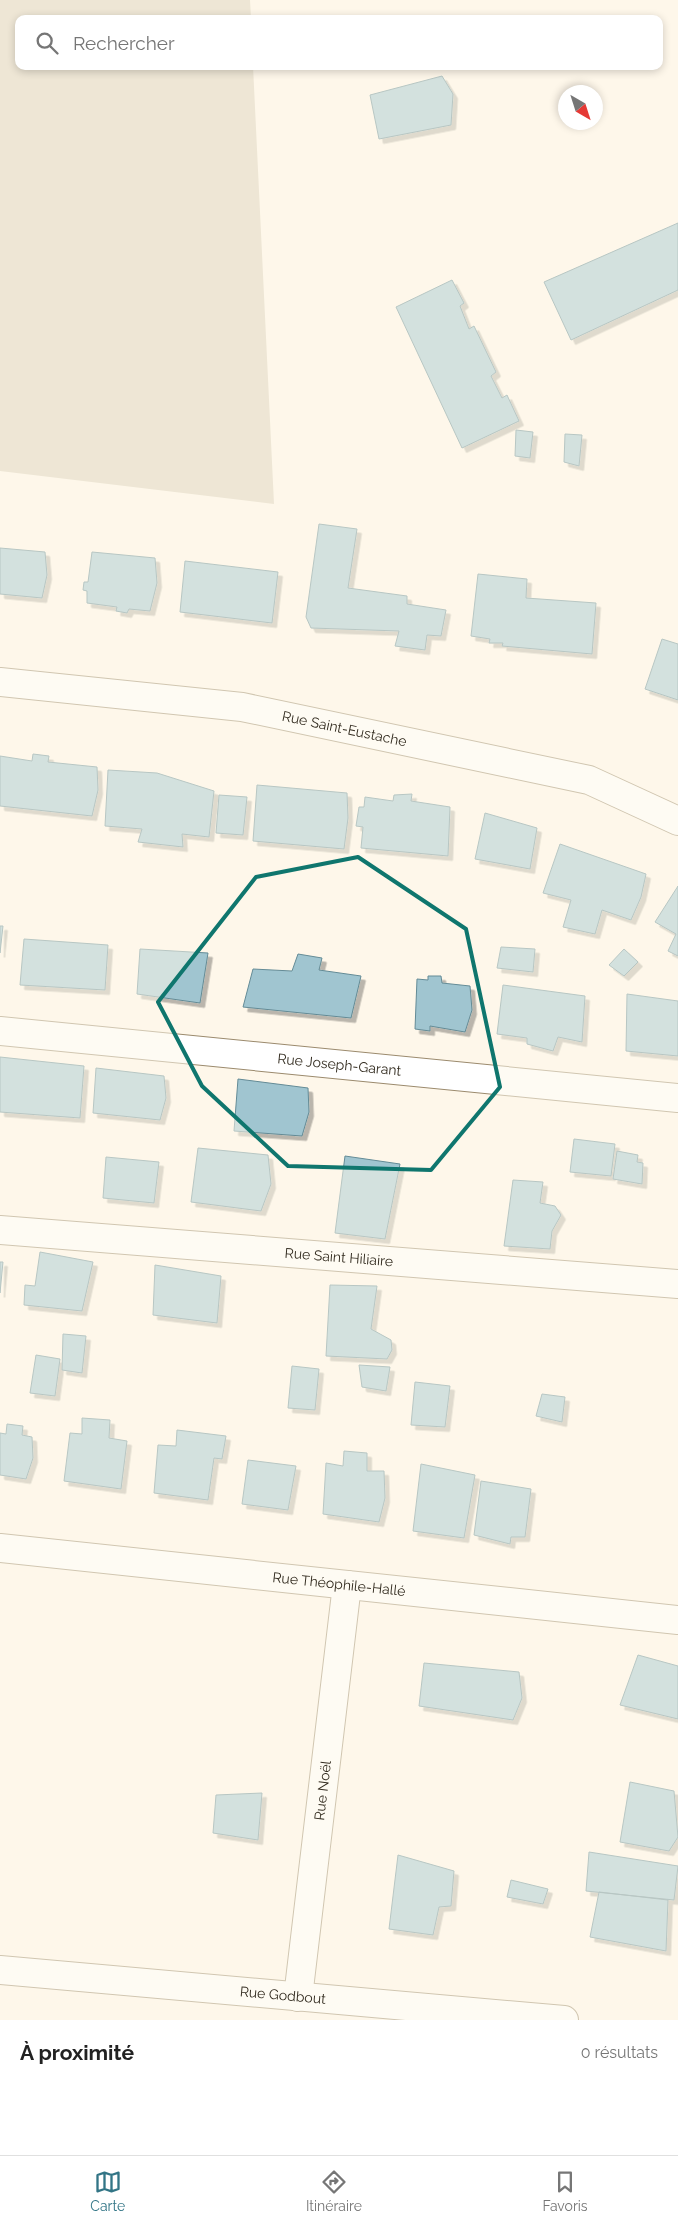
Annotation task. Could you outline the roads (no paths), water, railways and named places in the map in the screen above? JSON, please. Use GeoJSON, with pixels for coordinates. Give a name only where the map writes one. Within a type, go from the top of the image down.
{"type":"FeatureCollection","features":[{"type":"Feature","properties":{"kind":"street","name":"Rue Saint-Eustache"},"geometry":{"type":"LineString","coordinates":[[0,682],[242,707],[589,780],[678,821]]}},
{"type":"Feature","properties":{"kind":"street","name":"Rue Joseph-Garant"},"geometry":{"type":"LineString","coordinates":[[0,1031],[678,1098]]}},
{"type":"Feature","properties":{"kind":"street","name":"Rue Saint Hiliaire"},"geometry":{"type":"LineString","coordinates":[[0,1230],[678,1284]]}},
{"type":"Feature","properties":{"kind":"street","name":"Rue Théophile-Hallé"},"geometry":{"type":"LineString","coordinates":[[0,1548],[678,1620]]}},
{"type":"Feature","properties":{"kind":"street","name":"Rue Noël"},"geometry":{"type":"LineString","coordinates":[[298,1997],[347,1585]]}},
{"type":"Feature","properties":{"kind":"street","name":"Rue Godbout"},"geometry":{"type":"LineString","coordinates":[[0,1970],[298,1997],[462,2015],[564,2020]]}}]}
